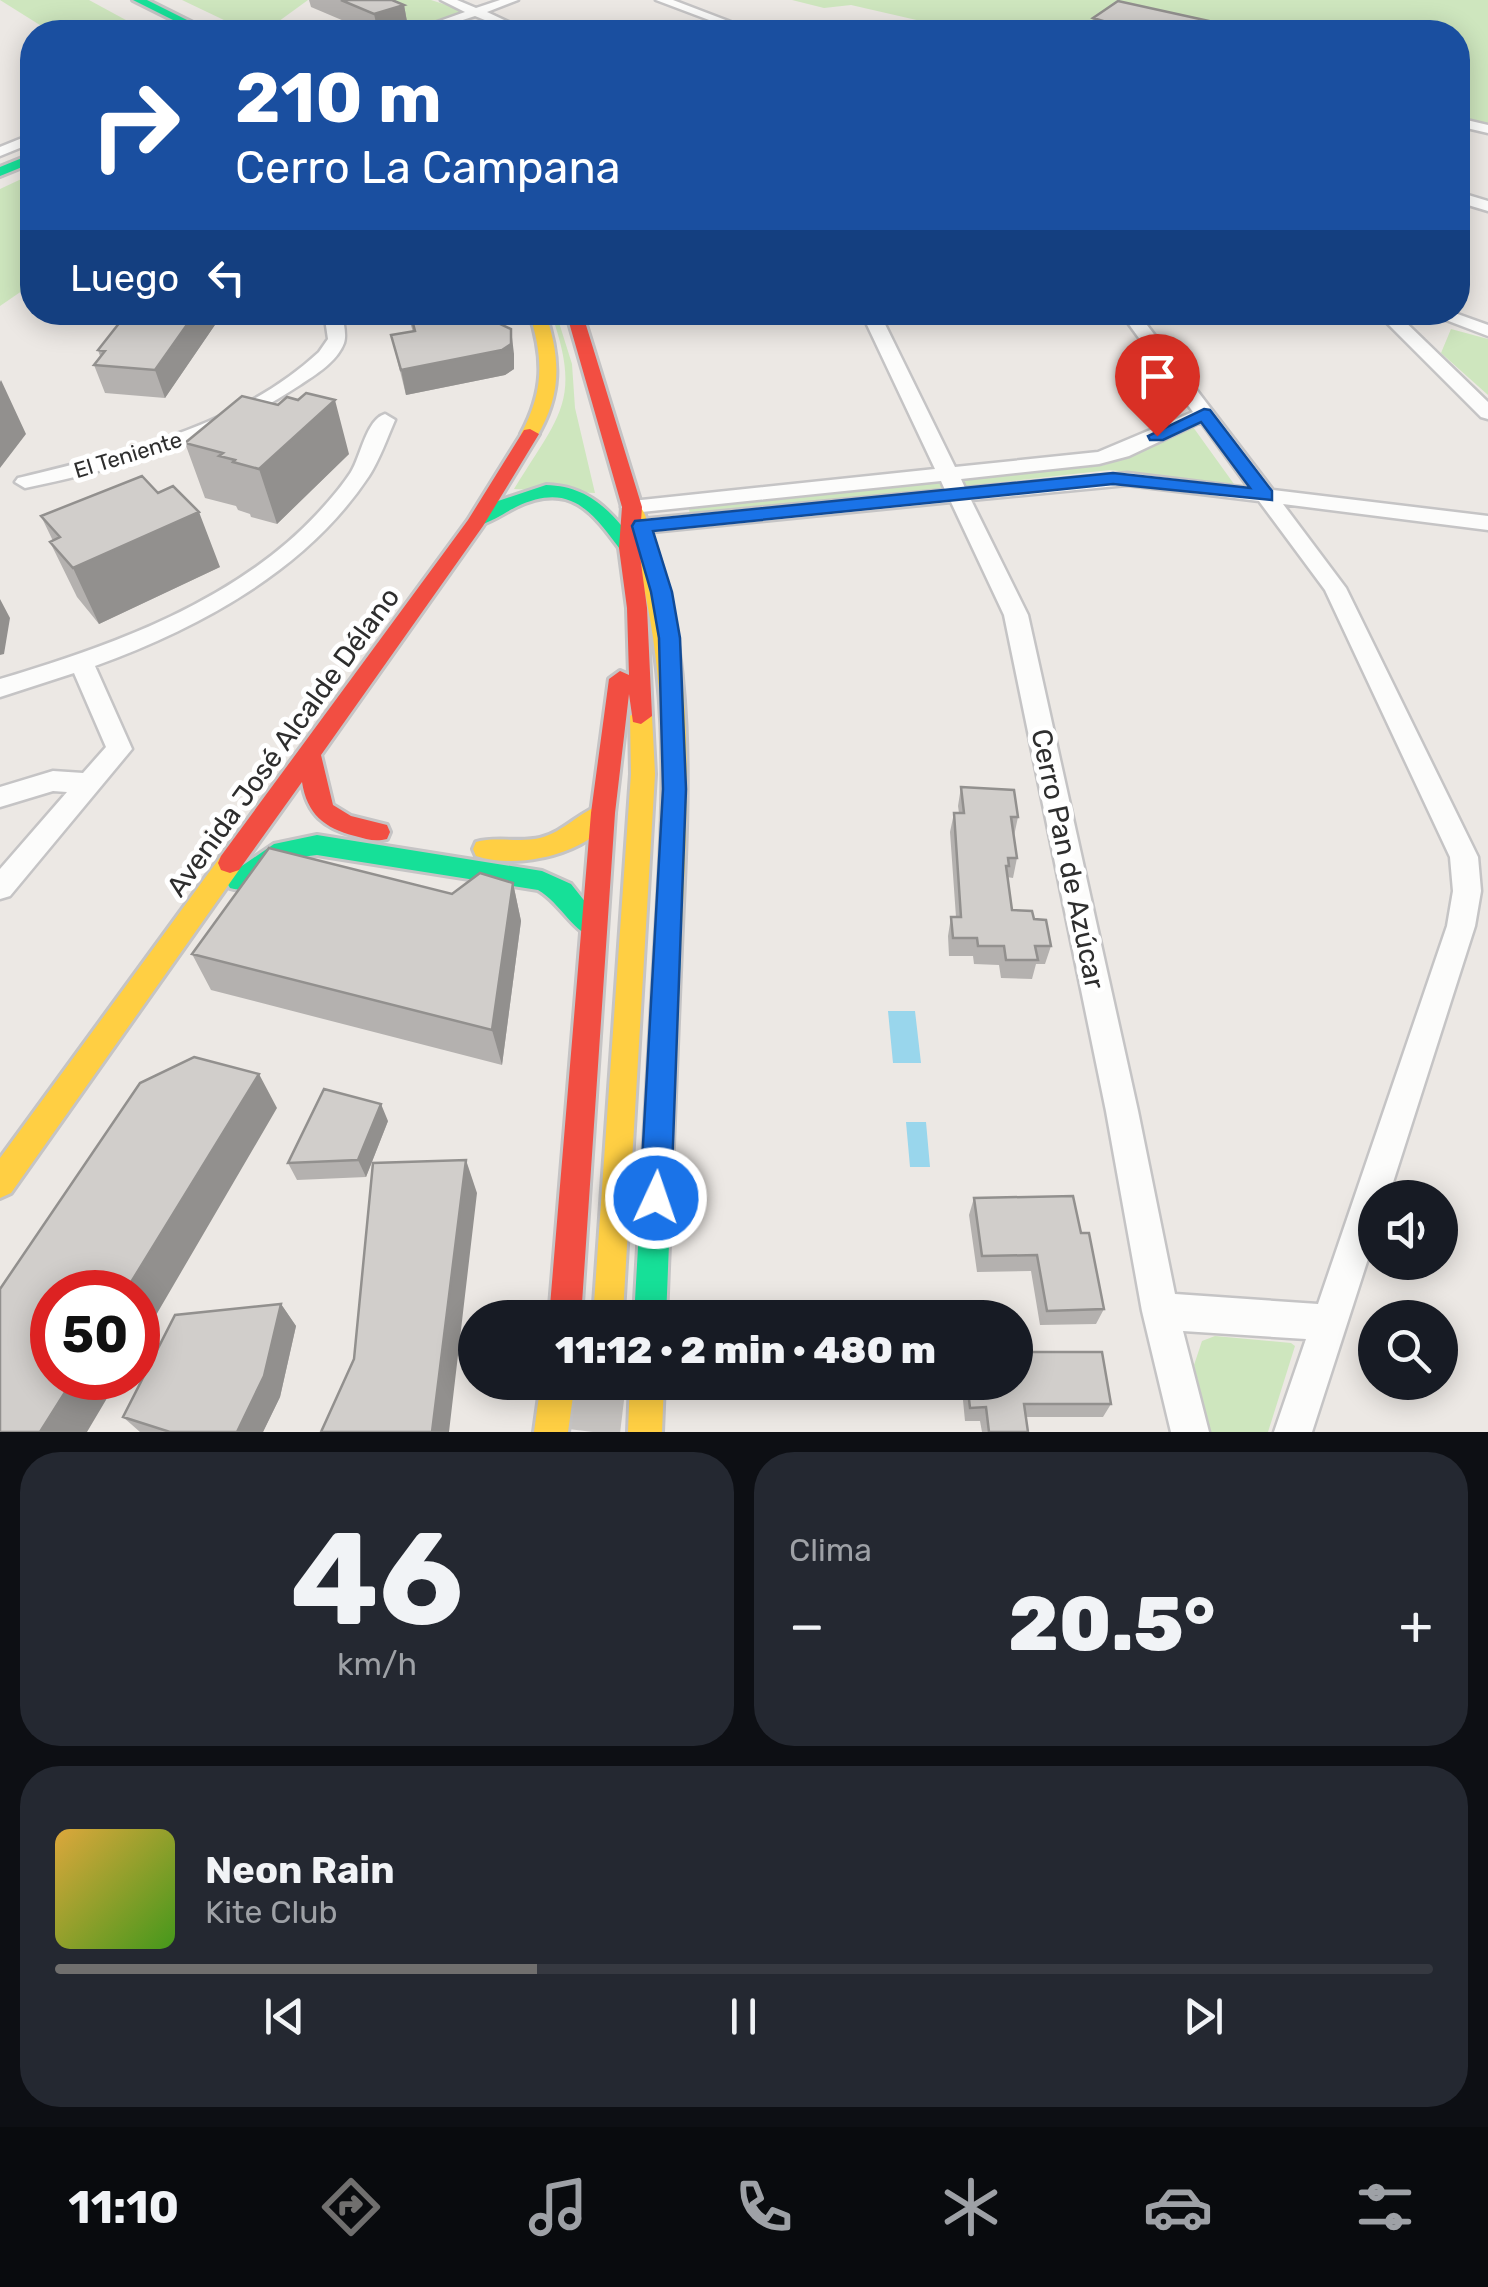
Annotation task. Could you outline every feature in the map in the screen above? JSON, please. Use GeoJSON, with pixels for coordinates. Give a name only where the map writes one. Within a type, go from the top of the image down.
{"type":"FeatureCollection","features":[{"type":"Feature","properties":{"kind":"main road"},"geometry":{"type":"LineString","coordinates":[[130,5],[172,20]]}},
{"type":"Feature","properties":{"kind":"main road","name":"Avenida José Alcalde Délano"},"geometry":{"type":"LineString","coordinates":[[0,1183],[476,522],[535,423],[550,390],[553,368],[541,325]]}},
{"type":"Feature","properties":{"kind":"main road"},"geometry":{"type":"LineString","coordinates":[[578,325],[662,592],[670,638],[674,789],[651,1300]]}},
{"type":"Feature","properties":{"kind":"main road"},"geometry":{"type":"LineString","coordinates":[[476,522],[532,492],[570,490],[604,509],[630,548]]}},
{"type":"Feature","properties":{"kind":"main road"},"geometry":{"type":"LineString","coordinates":[[608,1300],[643,774],[637,608],[630,548],[637,516]]}},
{"type":"Feature","properties":{"kind":"main road"},"geometry":{"type":"LineString","coordinates":[[566,1300],[603,813],[619,684],[637,608]]}},
{"type":"Feature","properties":{"kind":"main road"},"geometry":{"type":"LineString","coordinates":[[310,756],[314,805],[328,820],[342,826],[520,854],[552,848],[582,832],[603,813]]}},
{"type":"Feature","properties":{"kind":"main road"},"geometry":{"type":"LineString","coordinates":[[200,909],[283,851],[316,844],[542,882],[562,892],[593,928]]}},
{"type":"Feature","properties":{"kind":"main road"},"geometry":{"type":"LineString","coordinates":[[551,1432],[555,1400]]}},
{"type":"Feature","properties":{"kind":"main road"},"geometry":{"type":"LineString","coordinates":[[645,1432],[646,1400]]}},
{"type":"Feature","properties":{"kind":"street"},"geometry":{"type":"LineString","coordinates":[[446,0],[494,20]]}},
{"type":"Feature","properties":{"kind":"street"},"geometry":{"type":"LineString","coordinates":[[454,20],[512,0]]}},
{"type":"Feature","properties":{"kind":"street"},"geometry":{"type":"LineString","coordinates":[[662,0],[717,20]]}},
{"type":"Feature","properties":{"kind":"street"},"geometry":{"type":"LineString","coordinates":[[311,395],[337,339],[335,325]]}},
{"type":"Feature","properties":{"kind":"street","name":"Cerro Pan de Azúcar"},"geometry":{"type":"LineString","coordinates":[[876,325],[1016,615],[1122,1111],[1160,1312],[1190,1432]]}},
{"type":"Feature","properties":{"kind":"street"},"geometry":{"type":"LineString","coordinates":[[1138,325],[1334,588],[1464,857],[1468,876],[1469,896],[1461,926],[1293,1432]]}},
{"type":"Feature","properties":{"kind":"street"},"geometry":{"type":"LineString","coordinates":[[1397,325],[1488,414]]}},
{"type":"Feature","properties":{"kind":"street"},"geometry":{"type":"LineString","coordinates":[[1427,355],[1431,325]]}},
{"type":"Feature","properties":{"kind":"street","name":"El Teniente"},"geometry":{"type":"LineString","coordinates":[[25,482],[130,457],[194,434],[277,392],[328,354]]}},
{"type":"Feature","properties":{"kind":"street"},"geometry":{"type":"LineString","coordinates":[[952,484],[1122,452],[1204,414]]}},
{"type":"Feature","properties":{"kind":"street"},"geometry":{"type":"LineString","coordinates":[[0,688],[81,662],[190,614],[279,558],[324,518],[350,488],[370,458],[384,420]]}},
{"type":"Feature","properties":{"kind":"street"},"geometry":{"type":"LineString","coordinates":[[637,516],[952,484],[1127,479],[1488,523]]}},
{"type":"Feature","properties":{"kind":"street"},"geometry":{"type":"LineString","coordinates":[[0,888],[114,757],[118,741],[81,662]]}},
{"type":"Feature","properties":{"kind":"street"},"geometry":{"type":"LineString","coordinates":[[0,796],[54,781],[89,783]]}},
{"type":"Feature","properties":{"kind":"street"},"geometry":{"type":"LineString","coordinates":[[1160,1312],[1328,1323]]}},
{"type":"Feature","properties":{"kind":"green space"},"geometry":{"type":"Polygon","coordinates":[[[0,0],[89,0],[126,20],[32,20],[0,0]]]}},
{"type":"Feature","properties":{"kind":"green space"},"geometry":{"type":"Polygon","coordinates":[[[182,0],[308,0],[280,20],[224,20],[182,0]]]}},
{"type":"Feature","properties":{"kind":"green space"},"geometry":{"type":"Polygon","coordinates":[[[356,0],[431,0],[465,11],[437,20],[400,20],[356,0]]]}},
{"type":"Feature","properties":{"kind":"green space"},"geometry":{"type":"Polygon","coordinates":[[[792,0],[1488,0],[1488,128],[1470,124],[1470,20],[917,20],[851,5],[824,8],[792,0]]]}},
{"type":"Feature","properties":{"kind":"green space"},"geometry":{"type":"Polygon","coordinates":[[[20,180],[20,292],[0,306],[0,189],[20,180]]]}},
{"type":"Feature","properties":{"kind":"green space"},"geometry":{"type":"Polygon","coordinates":[[[555,325],[560,325],[572,364],[575,408],[595,493],[514,489],[561,406],[565,367],[555,325]]]}},
{"type":"Feature","properties":{"kind":"green space"},"geometry":{"type":"Polygon","coordinates":[[[1451,329],[1488,339],[1488,395],[1441,353],[1451,329]]]}},
{"type":"Feature","properties":{"kind":"green space"},"geometry":{"type":"Polygon","coordinates":[[[1193,427],[1234,484],[1110,470],[690,517],[689,508],[1105,465],[1193,427]]]}},
{"type":"Feature","properties":{"kind":"green space"},"geometry":{"type":"Polygon","coordinates":[[[1215,1336],[1295,1346],[1268,1432],[1210,1432],[1194,1365],[1202,1341],[1215,1336]]]}},
{"type":"Feature","properties":{"kind":"water"},"geometry":{"type":"Polygon","coordinates":[[[888,1011],[915,1011],[921,1063],[893,1063],[888,1011]]]}},
{"type":"Feature","properties":{"kind":"water"},"geometry":{"type":"Polygon","coordinates":[[[906,1122],[926,1122],[930,1167],[910,1167],[906,1122]]]}},
{"type":"Feature","properties":{"kind":"building"},"geometry":{"type":"Polygon","coordinates":[[[341,0],[392,0],[404,5],[374,14],[341,0]]]}},
{"type":"Feature","properties":{"kind":"building"},"geometry":{"type":"Polygon","coordinates":[[[1118,1],[1204,20],[1100,20],[1093,18],[1118,1]]]}},
{"type":"Feature","properties":{"kind":"building"},"geometry":{"type":"Polygon","coordinates":[[[118,325],[187,325],[155,370],[94,365],[105,351],[98,350],[118,325]]]}},
{"type":"Feature","properties":{"kind":"building"},"geometry":{"type":"Polygon","coordinates":[[[413,325],[502,325],[511,329],[511,344],[502,350],[401,370],[391,335],[415,331],[413,325]]]}},
{"type":"Feature","properties":{"kind":"building"},"geometry":{"type":"Polygon","coordinates":[[[306,393],[335,400],[259,469],[219,456],[223,453],[185,443],[242,396],[278,405],[287,397],[298,400],[306,393]]]}},
{"type":"Feature","properties":{"kind":"building"},"geometry":{"type":"Polygon","coordinates":[[[142,476],[158,493],[173,486],[199,512],[73,568],[50,542],[60,537],[41,516],[142,476]]]}},
{"type":"Feature","properties":{"kind":"building"},"geometry":{"type":"Polygon","coordinates":[[[961,787],[1014,790],[1018,817],[1011,817],[1017,858],[1008,858],[1006,866],[1012,910],[1032,911],[1034,919],[1046,920],[1051,946],[1035,946],[1038,960],[1006,960],[1004,946],[978,946],[977,938],[953,938],[951,917],[961,917],[954,813],[964,813],[961,787]]]}},
{"type":"Feature","properties":{"kind":"building"},"geometry":{"type":"Polygon","coordinates":[[[269,848],[452,894],[480,873],[513,883],[492,1030],[192,954],[269,848]]]}},
{"type":"Feature","properties":{"kind":"building"},"geometry":{"type":"Polygon","coordinates":[[[194,1057],[259,1074],[139,1270],[30,1270],[30,1400],[60,1400],[40,1432],[0,1432],[0,1289],[140,1083],[194,1057]]]}},
{"type":"Feature","properties":{"kind":"building"},"geometry":{"type":"Polygon","coordinates":[[[324,1089],[381,1104],[358,1160],[288,1163],[324,1089]]]}},
{"type":"Feature","properties":{"kind":"building"},"geometry":{"type":"Polygon","coordinates":[[[466,1160],[432,1432],[321,1432],[354,1359],[373,1163],[466,1160]]]}},
{"type":"Feature","properties":{"kind":"building"},"geometry":{"type":"Polygon","coordinates":[[[1073,1196],[1081,1233],[1089,1233],[1104,1309],[1047,1311],[1037,1255],[982,1256],[974,1198],[1073,1196]]]}},
{"type":"Feature","properties":{"kind":"building"},"geometry":{"type":"Polygon","coordinates":[[[281,1304],[264,1376],[237,1432],[170,1432],[123,1417],[132,1400],[160,1400],[160,1344],[175,1315],[281,1304]]]}},
{"type":"Feature","properties":{"kind":"building"},"geometry":{"type":"Polygon","coordinates":[[[1033,1352],[1102,1352],[1111,1404],[1024,1404],[1028,1432],[989,1432],[986,1407],[970,1408],[969,1400],[1033,1400],[1033,1352]]]}},
{"type":"Feature","properties":{"kind":"tunnel"},"geometry":{"type":"LineString","coordinates":[[593,1432],[597,1400]]}},
{"type":"Feature","properties":{"kind":"traffic: fast"},"geometry":{"type":"LineString","coordinates":[[138,0],[180,20]]}},
{"type":"Feature","properties":{"kind":"traffic: fast"},"geometry":{"type":"LineString","coordinates":[[0,172],[20,163]]}},
{"type":"Feature","properties":{"kind":"traffic: fast"},"geometry":{"type":"LineString","coordinates":[[480,519],[527,495],[563,491],[579,496],[595,508],[629,548]]}},
{"type":"Feature","properties":{"kind":"traffic: fast"},"geometry":{"type":"LineString","coordinates":[[239,881],[283,851],[317,845],[542,881],[562,891],[593,928]]}},
{"type":"Feature","properties":{"kind":"traffic: fast"},"geometry":{"type":"LineString","coordinates":[[651,1300],[668,948]]}},
{"type":"Feature","properties":{"kind":"traffic: slow"},"geometry":{"type":"LineString","coordinates":[[530,434],[549,387],[550,360],[541,325]]}},
{"type":"Feature","properties":{"kind":"traffic: slow"},"geometry":{"type":"LineString","coordinates":[[632,507],[650,561],[671,670],[675,780],[668,948]]}},
{"type":"Feature","properties":{"kind":"traffic: slow"},"geometry":{"type":"LineString","coordinates":[[608,1300],[643,774],[641,716]]}},
{"type":"Feature","properties":{"kind":"traffic: slow"},"geometry":{"type":"LineString","coordinates":[[485,849],[519,851],[548,846],[603,813]]}},
{"type":"Feature","properties":{"kind":"traffic: slow"},"geometry":{"type":"LineString","coordinates":[[0,1183],[230,863]]}},
{"type":"Feature","properties":{"kind":"traffic: slow"},"geometry":{"type":"LineString","coordinates":[[551,1432],[555,1400]]}},
{"type":"Feature","properties":{"kind":"traffic: slow"},"geometry":{"type":"LineString","coordinates":[[645,1432],[646,1400]]}},
{"type":"Feature","properties":{"kind":"traffic: jam"},"geometry":{"type":"LineString","coordinates":[[578,325],[632,507],[629,548],[637,608],[641,716]]}},
{"type":"Feature","properties":{"kind":"traffic: jam"},"geometry":{"type":"LineString","coordinates":[[230,863],[476,522],[530,434]]}},
{"type":"Feature","properties":{"kind":"traffic: jam"},"geometry":{"type":"LineString","coordinates":[[566,1300],[603,813],[620,679]]}},
{"type":"Feature","properties":{"kind":"traffic: jam"},"geometry":{"type":"LineString","coordinates":[[310,756],[315,791],[324,812],[344,824],[378,832]]}},
{"type":"Feature","properties":{"kind":"route"},"geometry":{"type":"LineString","coordinates":[[656,1198],[674,789],[672,690],[670,638],[662,592],[642,526],[1088,480],[1147,480],[1266,496],[1204,414],[1157,436]]}}]}
